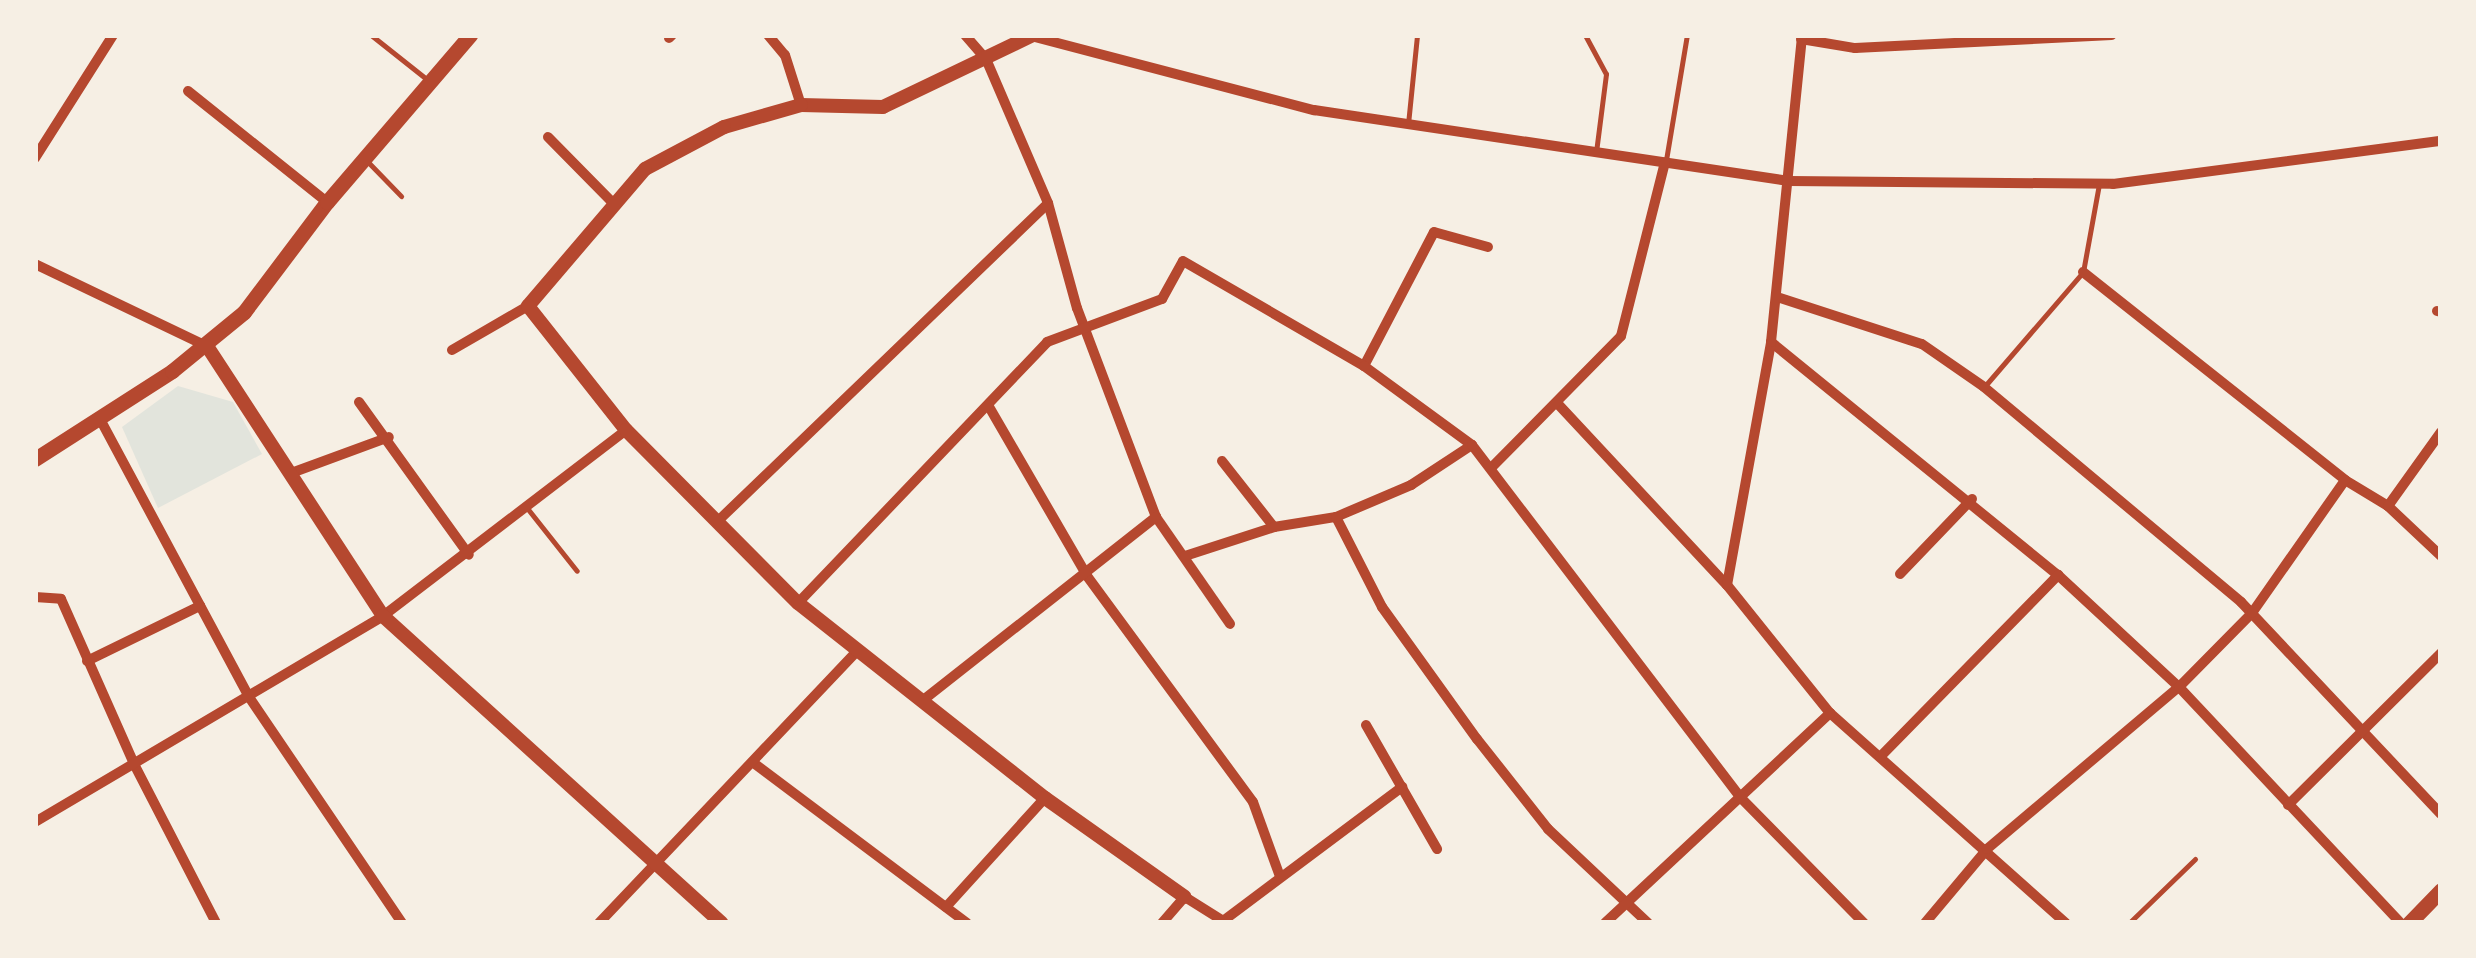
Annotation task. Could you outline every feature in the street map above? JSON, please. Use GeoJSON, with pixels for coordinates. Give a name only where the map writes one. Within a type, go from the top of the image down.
{"type":"FeatureCollection","features":[{"type":"Feature","properties":{"kind":"main road"},"geometry":{"type":"LineString","coordinates":[[35,459],[207,346],[244,312],[327,202],[470,35]]}},
{"type":"Feature","properties":{"kind":"main road"},"geometry":{"type":"LineString","coordinates":[[2409,923],[2441,890]]}},
{"type":"Feature","properties":{"kind":"street"},"geometry":{"type":"LineString","coordinates":[[35,158],[113,35]]}},
{"type":"Feature","properties":{"kind":"street"},"geometry":{"type":"LineString","coordinates":[[768,35],[786,54],[801,105]]}},
{"type":"Feature","properties":{"kind":"street"},"geometry":{"type":"LineString","coordinates":[[966,35],[986,59],[1048,203],[1086,325],[1156,517],[1230,624]]}},
{"type":"Feature","properties":{"kind":"street"},"geometry":{"type":"LineString","coordinates":[[452,350],[528,306],[615,205],[661,161],[724,127],[801,105],[882,107],[1032,35],[1314,110],[1789,181],[2099,184],[2441,141]]}},
{"type":"Feature","properties":{"kind":"street"},"geometry":{"type":"LineString","coordinates":[[1727,585],[1771,342],[1801,37],[1856,48],[2112,35]]}},
{"type":"Feature","properties":{"kind":"street"},"geometry":{"type":"LineString","coordinates":[[188,91],[327,202]]}},
{"type":"Feature","properties":{"kind":"street"},"geometry":{"type":"LineString","coordinates":[[548,138],[615,205]]}},
{"type":"Feature","properties":{"kind":"street"},"geometry":{"type":"LineString","coordinates":[[1492,468],[1622,336],[1665,162]]}},
{"type":"Feature","properties":{"kind":"street"},"geometry":{"type":"LineString","coordinates":[[720,520],[1048,203]]}},
{"type":"Feature","properties":{"kind":"street"},"geometry":{"type":"LineString","coordinates":[[1364,366],[1434,232],[1488,247]]}},
{"type":"Feature","properties":{"kind":"street"},"geometry":{"type":"LineString","coordinates":[[798,603],[1047,342],[1162,299],[1183,261],[1364,366],[1472,444],[1740,798],[1864,923]]}},
{"type":"Feature","properties":{"kind":"street"},"geometry":{"type":"LineString","coordinates":[[35,264],[207,346],[294,472],[383,616],[722,923]]}},
{"type":"Feature","properties":{"kind":"street"},"geometry":{"type":"LineString","coordinates":[[2083,272],[2345,480],[2388,506],[2441,556]]}},
{"type":"Feature","properties":{"kind":"street"},"geometry":{"type":"LineString","coordinates":[[1777,297],[1922,344],[1984,387],[2135,508],[2252,613],[2441,814]]}},
{"type":"Feature","properties":{"kind":"street"},"geometry":{"type":"LineString","coordinates":[[528,306],[626,430],[720,520],[798,603],[1045,798],[1224,922],[1280,874],[1402,787]]}},
{"type":"Feature","properties":{"kind":"street"},"geometry":{"type":"LineString","coordinates":[[1771,342],[1972,498],[2058,575],[2179,687],[2401,923]]}},
{"type":"Feature","properties":{"kind":"street"},"geometry":{"type":"LineString","coordinates":[[359,402],[389,437],[468,555]]}},
{"type":"Feature","properties":{"kind":"street"},"geometry":{"type":"LineString","coordinates":[[1557,402],[1727,585],[1830,713],[2066,923]]}},
{"type":"Feature","properties":{"kind":"street"},"geometry":{"type":"LineString","coordinates":[[988,405],[1087,576],[1253,802],[1280,874]]}},
{"type":"Feature","properties":{"kind":"street"},"geometry":{"type":"LineString","coordinates":[[100,419],[249,697],[402,923]]}},
{"type":"Feature","properties":{"kind":"street"},"geometry":{"type":"LineString","coordinates":[[35,822],[383,616],[468,555],[626,430]]}},
{"type":"Feature","properties":{"kind":"street"},"geometry":{"type":"LineString","coordinates":[[2388,506],[2441,432]]}},
{"type":"Feature","properties":{"kind":"street"},"geometry":{"type":"LineString","coordinates":[[294,472],[389,437]]}},
{"type":"Feature","properties":{"kind":"street"},"geometry":{"type":"LineString","coordinates":[[1185,556],[1274,527],[1336,516],[1412,485],[1472,444]]}},
{"type":"Feature","properties":{"kind":"street"},"geometry":{"type":"LineString","coordinates":[[1222,461],[1274,527]]}},
{"type":"Feature","properties":{"kind":"street"},"geometry":{"type":"LineString","coordinates":[[1925,923],[1987,849],[2179,687],[2252,613],[2345,480]]}},
{"type":"Feature","properties":{"kind":"street"},"geometry":{"type":"LineString","coordinates":[[1900,574],[1972,498]]}},
{"type":"Feature","properties":{"kind":"street"},"geometry":{"type":"LineString","coordinates":[[1336,516],[1382,608],[1477,739],[1548,828],[1648,923]]}},
{"type":"Feature","properties":{"kind":"street"},"geometry":{"type":"LineString","coordinates":[[922,701],[1087,576],[1156,517]]}},
{"type":"Feature","properties":{"kind":"street"},"geometry":{"type":"LineString","coordinates":[[1880,757],[2058,575]]}},
{"type":"Feature","properties":{"kind":"street"},"geometry":{"type":"LineString","coordinates":[[35,598],[61,599],[134,764],[216,923]]}},
{"type":"Feature","properties":{"kind":"street"},"geometry":{"type":"LineString","coordinates":[[87,660],[200,606]]}},
{"type":"Feature","properties":{"kind":"street"},"geometry":{"type":"LineString","coordinates":[[599,923],[755,764],[858,650]]}},
{"type":"Feature","properties":{"kind":"street"},"geometry":{"type":"LineString","coordinates":[[2288,805],[2362,726],[2441,653]]}},
{"type":"Feature","properties":{"kind":"street"},"geometry":{"type":"LineString","coordinates":[[1604,923],[1830,713]]}},
{"type":"Feature","properties":{"kind":"street"},"geometry":{"type":"LineString","coordinates":[[1366,726],[1437,850]]}},
{"type":"Feature","properties":{"kind":"street"},"geometry":{"type":"LineString","coordinates":[[755,764],[968,923]]}},
{"type":"Feature","properties":{"kind":"street"},"geometry":{"type":"LineString","coordinates":[[946,908],[1045,798]]}},
{"type":"Feature","properties":{"kind":"street"},"geometry":{"type":"LineString","coordinates":[[1162,923],[1184,897]]}},
{"type":"Feature","properties":{"kind":"lane"},"geometry":{"type":"LineString","coordinates":[[370,35],[431,83]]}},
{"type":"Feature","properties":{"kind":"lane"},"geometry":{"type":"LineString","coordinates":[[1408,124],[1417,35]]}},
{"type":"Feature","properties":{"kind":"lane"},"geometry":{"type":"LineString","coordinates":[[1585,35],[1606,74],[1596,152]]}},
{"type":"Feature","properties":{"kind":"lane"},"geometry":{"type":"LineString","coordinates":[[1665,162],[1687,35]]}},
{"type":"Feature","properties":{"kind":"lane"},"geometry":{"type":"LineString","coordinates":[[364,159],[401,196]]}},
{"type":"Feature","properties":{"kind":"lane"},"geometry":{"type":"LineString","coordinates":[[1984,387],[2083,272],[2099,184]]}},
{"type":"Feature","properties":{"kind":"lane"},"geometry":{"type":"LineString","coordinates":[[527,508],[577,570]]}},
{"type":"Feature","properties":{"kind":"lane"},"geometry":{"type":"LineString","coordinates":[[2129,923],[2194,859]]}},
{"type":"Feature","properties":{"kind":"shaded area"},"geometry":{"type":"Polygon","coordinates":[[[178,386],[233,402],[262,454],[158,508],[122,427],[178,386]]]}}]}
